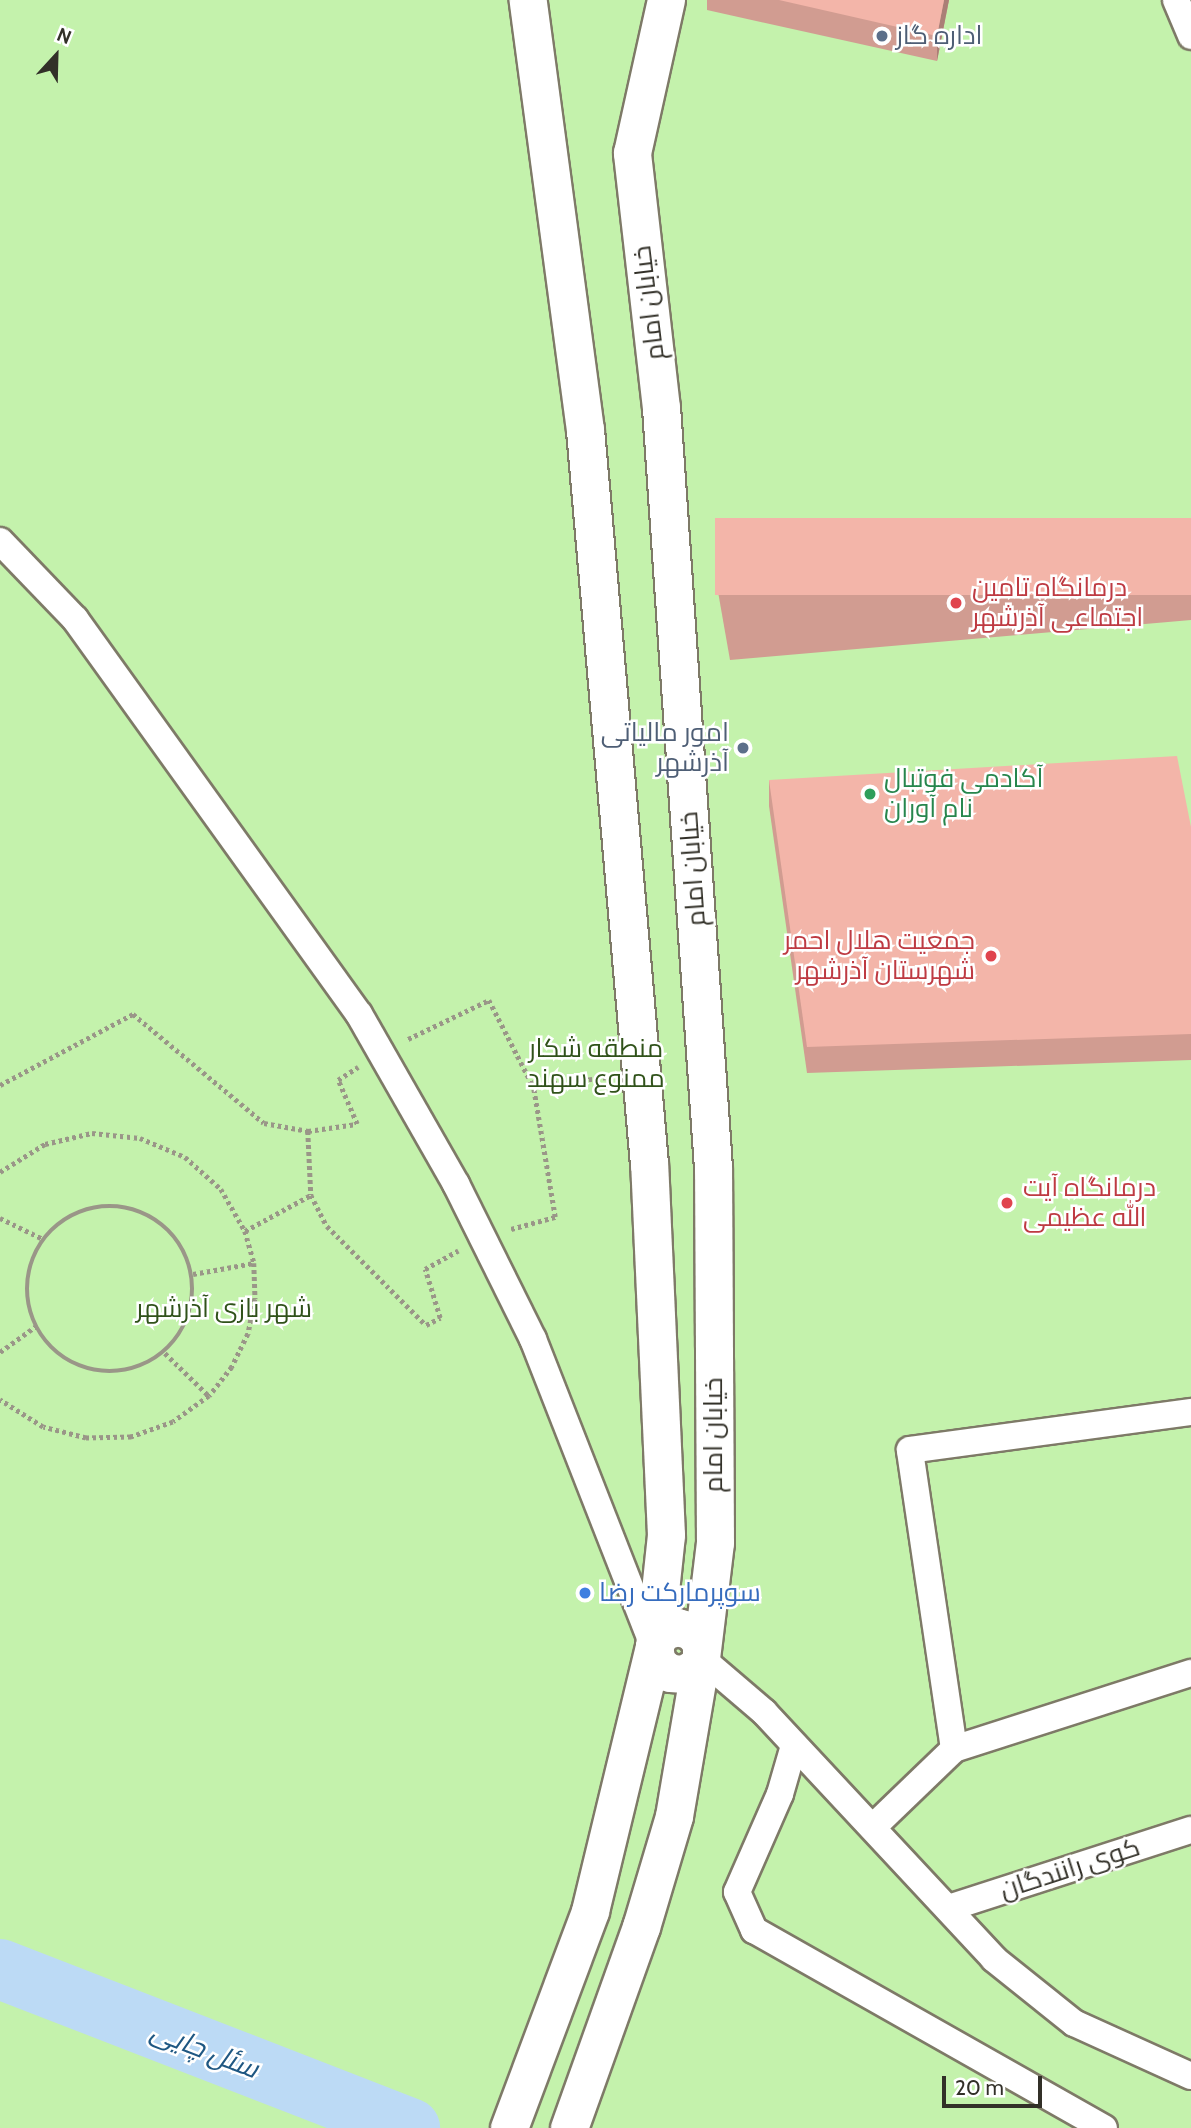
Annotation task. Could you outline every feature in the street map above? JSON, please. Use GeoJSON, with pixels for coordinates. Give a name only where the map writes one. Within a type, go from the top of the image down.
{"type":"FeatureCollection","features":[{"type":"Feature","properties":{"kind":"main road","name":"خیابان امام"},"geometry":{"type":"LineString","coordinates":[[509,2128],[590,1911],[654,1647],[666,1535],[641,1074],[585,430],[527,0]]}},
{"type":"Feature","properties":{"kind":"main road","name":"خیابان امام"},"geometry":{"type":"LineString","coordinates":[[569,2128],[640,1927],[674,1816],[701,1658],[715,1543],[713,1168],[661,408],[632,153],[666,0]]}},
{"type":"Feature","properties":{"kind":"main road"},"geometry":{"type":"LineString","coordinates":[[654,1647],[662,1632],[685,1628],[698,1636],[701,1658]]}},
{"type":"Feature","properties":{"kind":"street"},"geometry":{"type":"LineString","coordinates":[[1176,0],[1191,36]]}},
{"type":"Feature","properties":{"kind":"street"},"geometry":{"type":"LineString","coordinates":[[0,541],[75,619],[336,981],[381,1051],[483,1237],[533,1339],[654,1647]]}},
{"type":"Feature","properties":{"kind":"street"},"geometry":{"type":"LineString","coordinates":[[954,1749],[910,1450],[1191,1412]]}},
{"type":"Feature","properties":{"kind":"street"},"geometry":{"type":"LineString","coordinates":[[611,1542],[636,1560],[656,1556],[666,1535]]}},
{"type":"Feature","properties":{"kind":"street"},"geometry":{"type":"LineString","coordinates":[[701,1658],[764,1712],[793,1749],[873,1827],[994,1959],[1074,2023],[1191,2076]]}},
{"type":"Feature","properties":{"kind":"street"},"geometry":{"type":"LineString","coordinates":[[873,1827],[954,1749],[1191,1673]]}},
{"type":"Feature","properties":{"kind":"street"},"geometry":{"type":"LineString","coordinates":[[793,1749],[780,1794],[737,1892],[754,1930],[1104,2128]]}},
{"type":"Feature","properties":{"kind":"street","name":"کوی رانندگان"},"geometry":{"type":"LineString","coordinates":[[950,1908],[1191,1830]]}},
{"type":"Feature","properties":{"kind":"path"},"geometry":{"type":"LineString","coordinates":[[0,1086],[133,1014],[264,1123],[308,1131],[357,1124],[338,1080],[381,1051],[489,1000],[533,1086],[555,1216],[483,1237],[425,1269],[440,1318],[426,1325],[327,1226],[311,1195],[308,1131]]}},
{"type":"Feature","properties":{"kind":"path"},"geometry":{"type":"LineString","coordinates":[[533,1086],[641,1074]]}},
{"type":"Feature","properties":{"kind":"path"},"geometry":{"type":"LineString","coordinates":[[0,1172],[45,1144],[92,1133],[140,1138],[185,1157],[221,1189],[246,1231],[254,1263],[255,1299],[248,1334],[232,1367],[209,1396],[173,1422],[131,1437],[86,1438],[43,1427],[0,1400]]}},
{"type":"Feature","properties":{"kind":"path"},"geometry":{"type":"LineString","coordinates":[[246,1231],[311,1195]]}},
{"type":"Feature","properties":{"kind":"path"},"geometry":{"type":"LineString","coordinates":[[110,1206],[138,1211],[164,1225],[176,1240],[193,1274],[193,1303],[184,1331],[165,1353],[140,1367],[111,1373],[83,1368],[57,1354],[36,1326],[26,1286],[31,1262],[43,1239],[62,1222],[84,1210],[110,1206]]}},
{"type":"Feature","properties":{"kind":"path"},"geometry":{"type":"LineString","coordinates":[[0,1218],[43,1239]]}},
{"type":"Feature","properties":{"kind":"path"},"geometry":{"type":"LineString","coordinates":[[193,1274],[254,1263]]}},
{"type":"Feature","properties":{"kind":"path"},"geometry":{"type":"LineString","coordinates":[[0,1352],[36,1326]]}},
{"type":"Feature","properties":{"kind":"path"},"geometry":{"type":"LineString","coordinates":[[165,1353],[209,1396]]}},
{"type":"Feature","properties":{"kind":"green space","name":"منطقه شکار ممنوع سهند"},"geometry":{"type":"Polygon","coordinates":[[[0,0],[1191,0],[1191,2128],[0,2128],[0,0]]]}},
{"type":"Feature","properties":{"kind":"building"},"geometry":{"type":"Polygon","coordinates":[[[779,0],[944,0],[937,36],[779,0]]]}},
{"type":"Feature","properties":{"kind":"building"},"geometry":{"type":"Polygon","coordinates":[[[715,518],[1191,518],[1191,595],[715,595],[715,518]]]}},
{"type":"Feature","properties":{"kind":"building","name":"جمعیت هلال احمر شهرستان آذرشهر"},"geometry":{"type":"Polygon","coordinates":[[[1177,756],[1191,827],[1191,1034],[807,1047],[769,780],[1177,756]]]}},
{"type":"Feature","properties":{"kind":"waterway","name":"سئل چایی"},"geometry":{"type":"LineString","coordinates":[[0,1969],[410,2128]]}},
{"type":"Feature","properties":{"kind":"place","name":"اداره گاز"},"geometry":{"type":"Point","coordinates":[882,36]}},
{"type":"Feature","properties":{"kind":"place","name":"درمانگاه تامین اجتماعی آذرشهر"},"geometry":{"type":"Point","coordinates":[956,603]}},
{"type":"Feature","properties":{"kind":"place","name":"امور مالیاتی آذرشهر"},"geometry":{"type":"Point","coordinates":[743,748]}},
{"type":"Feature","properties":{"kind":"place","name":"آکادمی فوتبال نام آوران"},"geometry":{"type":"Point","coordinates":[870,794]}},
{"type":"Feature","properties":{"kind":"place","name":"جمعیت هلال احمر شهرستان آذرشهر"},"geometry":{"type":"Point","coordinates":[991,956]}},
{"type":"Feature","properties":{"kind":"place","name":"درمانگاه آیت الله عظیمی"},"geometry":{"type":"Point","coordinates":[1007,1203]}},
{"type":"Feature","properties":{"kind":"place","name":"سوپرمارکت رضا"},"geometry":{"type":"Point","coordinates":[585,1593]}},
{"type":"Feature","properties":{"kind":"park label","name":"شهر بازی آذرشهر"},"geometry":{"type":"Point","coordinates":[224,1309]}}]}
